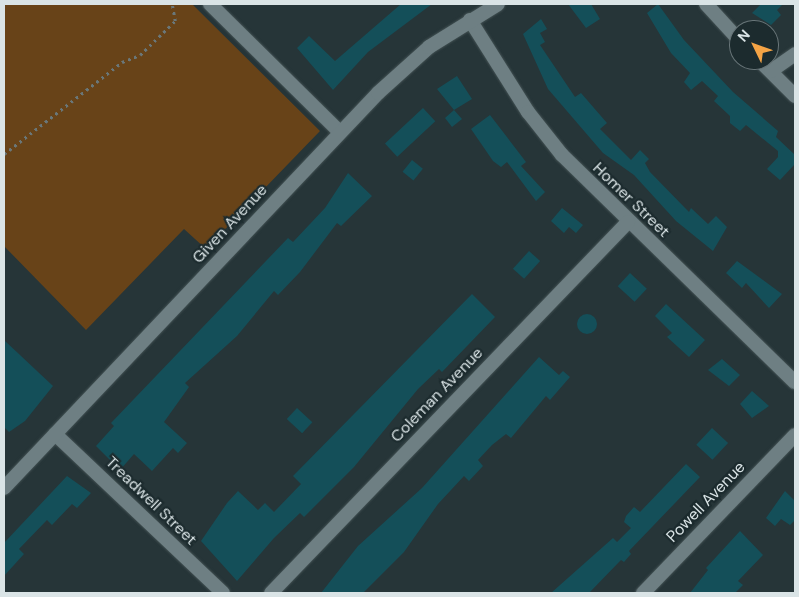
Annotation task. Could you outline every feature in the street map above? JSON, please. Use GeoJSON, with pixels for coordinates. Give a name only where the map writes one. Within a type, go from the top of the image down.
{"type":"FeatureCollection","features":[{"type":"Feature","properties":{"kind":"street"},"geometry":{"type":"LineString","coordinates":[[210,4],[340,132]]}},
{"type":"Feature","properties":{"kind":"street","name":"Given Avenue"},"geometry":{"type":"LineString","coordinates":[[4,488],[340,132],[404,68],[470,20],[498,4]]}},
{"type":"Feature","properties":{"kind":"street"},"geometry":{"type":"LineString","coordinates":[[706,4],[729,29]]}},
{"type":"Feature","properties":{"kind":"street","name":"Homer Street"},"geometry":{"type":"LineString","coordinates":[[470,20],[546,136],[628,222],[795,382]]}},
{"type":"Feature","properties":{"kind":"street"},"geometry":{"type":"LineString","coordinates":[[795,54],[771,71],[795,96]]}},
{"type":"Feature","properties":{"kind":"street","name":"Coleman Avenue"},"geometry":{"type":"LineString","coordinates":[[271,593],[628,222]]}},
{"type":"Feature","properties":{"kind":"street","name":"Treadwell Street"},"geometry":{"type":"LineString","coordinates":[[55,434],[223,593]]}},
{"type":"Feature","properties":{"kind":"street","name":"Powell Avenue"},"geometry":{"type":"LineString","coordinates":[[642,593],[795,435]]}},
{"type":"Feature","properties":{"kind":"path"},"geometry":{"type":"LineString","coordinates":[[4,154],[122,62],[140,55],[175,21],[172,4]]}},
{"type":"Feature","properties":{"kind":"shaded area"},"geometry":{"type":"Polygon","coordinates":[[[4,4],[192,4],[320,131],[206,249],[184,229],[86,330],[4,246],[4,4]]]}},
{"type":"Feature","properties":{"kind":"building"},"geometry":{"type":"Polygon","coordinates":[[[401,4],[432,4],[368,52],[333,90],[297,48],[309,36],[335,61],[401,4]]]}},
{"type":"Feature","properties":{"kind":"building"},"geometry":{"type":"Polygon","coordinates":[[[568,4],[591,4],[600,19],[586,28],[568,4]]]}},
{"type":"Feature","properties":{"kind":"building"},"geometry":{"type":"Polygon","coordinates":[[[658,4],[684,40],[733,92],[778,131],[776,137],[795,155],[795,164],[780,180],[767,169],[778,157],[778,151],[746,125],[740,131],[730,123],[730,116],[714,101],[718,96],[702,81],[691,90],[684,82],[690,73],[671,53],[647,13],[658,4]]]}},
{"type":"Feature","properties":{"kind":"building"},"geometry":{"type":"Polygon","coordinates":[[[761,4],[783,4],[777,10],[781,15],[776,20],[763,20],[752,13],[761,4]]]}},
{"type":"Feature","properties":{"kind":"building"},"geometry":{"type":"Polygon","coordinates":[[[541,19],[547,29],[540,33],[545,42],[540,45],[575,97],[581,93],[607,123],[600,129],[631,160],[640,150],[649,159],[645,163],[650,172],[689,212],[691,208],[708,224],[716,216],[727,227],[713,251],[676,221],[634,175],[603,153],[548,89],[523,34],[541,19]]]}},
{"type":"Feature","properties":{"kind":"building"},"geometry":{"type":"Polygon","coordinates":[[[457,76],[472,99],[454,110],[437,89],[457,76]]]}},
{"type":"Feature","properties":{"kind":"building"},"geometry":{"type":"Polygon","coordinates":[[[423,108],[435,121],[397,157],[385,143],[423,108]]]}},
{"type":"Feature","properties":{"kind":"building"},"geometry":{"type":"Polygon","coordinates":[[[454,110],[462,119],[452,127],[445,118],[454,110]]]}},
{"type":"Feature","properties":{"kind":"building"},"geometry":{"type":"Polygon","coordinates":[[[490,115],[526,162],[521,166],[545,192],[536,201],[507,162],[501,167],[493,161],[471,129],[490,115]]]}},
{"type":"Feature","properties":{"kind":"building"},"geometry":{"type":"Polygon","coordinates":[[[412,160],[423,169],[413,180],[403,172],[412,160]]]}},
{"type":"Feature","properties":{"kind":"building"},"geometry":{"type":"Polygon","coordinates":[[[348,173],[372,196],[341,226],[337,223],[300,272],[278,295],[274,291],[237,336],[185,383],[189,387],[164,422],[187,443],[178,453],[173,448],[152,471],[134,454],[120,470],[96,446],[114,426],[111,423],[288,238],[293,242],[325,208],[348,173]]]}},
{"type":"Feature","properties":{"kind":"building"},"geometry":{"type":"Polygon","coordinates":[[[562,208],[583,225],[576,233],[569,227],[564,233],[551,221],[562,208]]]}},
{"type":"Feature","properties":{"kind":"building"},"geometry":{"type":"Polygon","coordinates":[[[529,251],[540,261],[524,279],[513,269],[529,251]]]}},
{"type":"Feature","properties":{"kind":"building"},"geometry":{"type":"Polygon","coordinates":[[[737,261],[782,294],[769,308],[746,283],[742,288],[726,273],[737,261]]]}},
{"type":"Feature","properties":{"kind":"building"},"geometry":{"type":"Polygon","coordinates":[[[630,273],[647,289],[635,302],[618,286],[630,273]]]}},
{"type":"Feature","properties":{"kind":"building"},"geometry":{"type":"Polygon","coordinates":[[[472,294],[495,317],[442,372],[439,369],[418,389],[354,467],[304,517],[300,513],[274,538],[237,581],[201,541],[227,503],[238,491],[258,510],[265,503],[274,512],[301,484],[293,476],[472,294]]]}},
{"type":"Feature","properties":{"kind":"building"},"geometry":{"type":"Polygon","coordinates":[[[666,304],[705,340],[689,357],[667,337],[672,333],[655,316],[666,304]]]}},
{"type":"Feature","properties":{"kind":"building"},"geometry":{"type":"Polygon","coordinates":[[[587,314],[594,317],[597,324],[594,331],[587,334],[580,331],[577,324],[580,317],[587,314]]]}},
{"type":"Feature","properties":{"kind":"building"},"geometry":{"type":"Polygon","coordinates":[[[4,340],[53,386],[25,421],[9,432],[4,427],[4,340]]]}},
{"type":"Feature","properties":{"kind":"building"},"geometry":{"type":"Polygon","coordinates":[[[539,357],[559,375],[563,371],[570,377],[550,400],[546,396],[511,438],[506,434],[492,445],[478,460],[483,466],[469,481],[464,476],[438,504],[404,552],[363,593],[321,593],[358,546],[422,488],[539,357]]]}},
{"type":"Feature","properties":{"kind":"building"},"geometry":{"type":"Polygon","coordinates":[[[722,359],[740,375],[729,386],[708,370],[722,359]]]}},
{"type":"Feature","properties":{"kind":"building"},"geometry":{"type":"Polygon","coordinates":[[[752,391],[769,406],[752,418],[740,404],[752,391]]]}},
{"type":"Feature","properties":{"kind":"building"},"geometry":{"type":"Polygon","coordinates":[[[297,408],[312,422],[302,433],[287,419],[297,408]]]}},
{"type":"Feature","properties":{"kind":"building"},"geometry":{"type":"Polygon","coordinates":[[[712,428],[728,443],[712,460],[696,445],[712,428]]]}},
{"type":"Feature","properties":{"kind":"building"},"geometry":{"type":"Polygon","coordinates":[[[686,464],[700,477],[629,551],[631,554],[624,562],[621,560],[589,593],[551,593],[613,538],[617,542],[631,528],[624,522],[626,516],[634,507],[640,512],[686,464]]]}},
{"type":"Feature","properties":{"kind":"building"},"geometry":{"type":"Polygon","coordinates":[[[67,476],[91,493],[77,508],[72,504],[52,525],[47,520],[19,549],[24,554],[4,576],[4,543],[67,476]]]}},
{"type":"Feature","properties":{"kind":"building"},"geometry":{"type":"Polygon","coordinates":[[[785,491],[795,501],[795,520],[790,525],[781,519],[775,526],[766,518],[785,491]]]}},
{"type":"Feature","properties":{"kind":"building"},"geometry":{"type":"Polygon","coordinates":[[[740,531],[763,555],[738,581],[743,585],[735,593],[690,593],[708,570],[706,568],[740,531]]]}}]}
